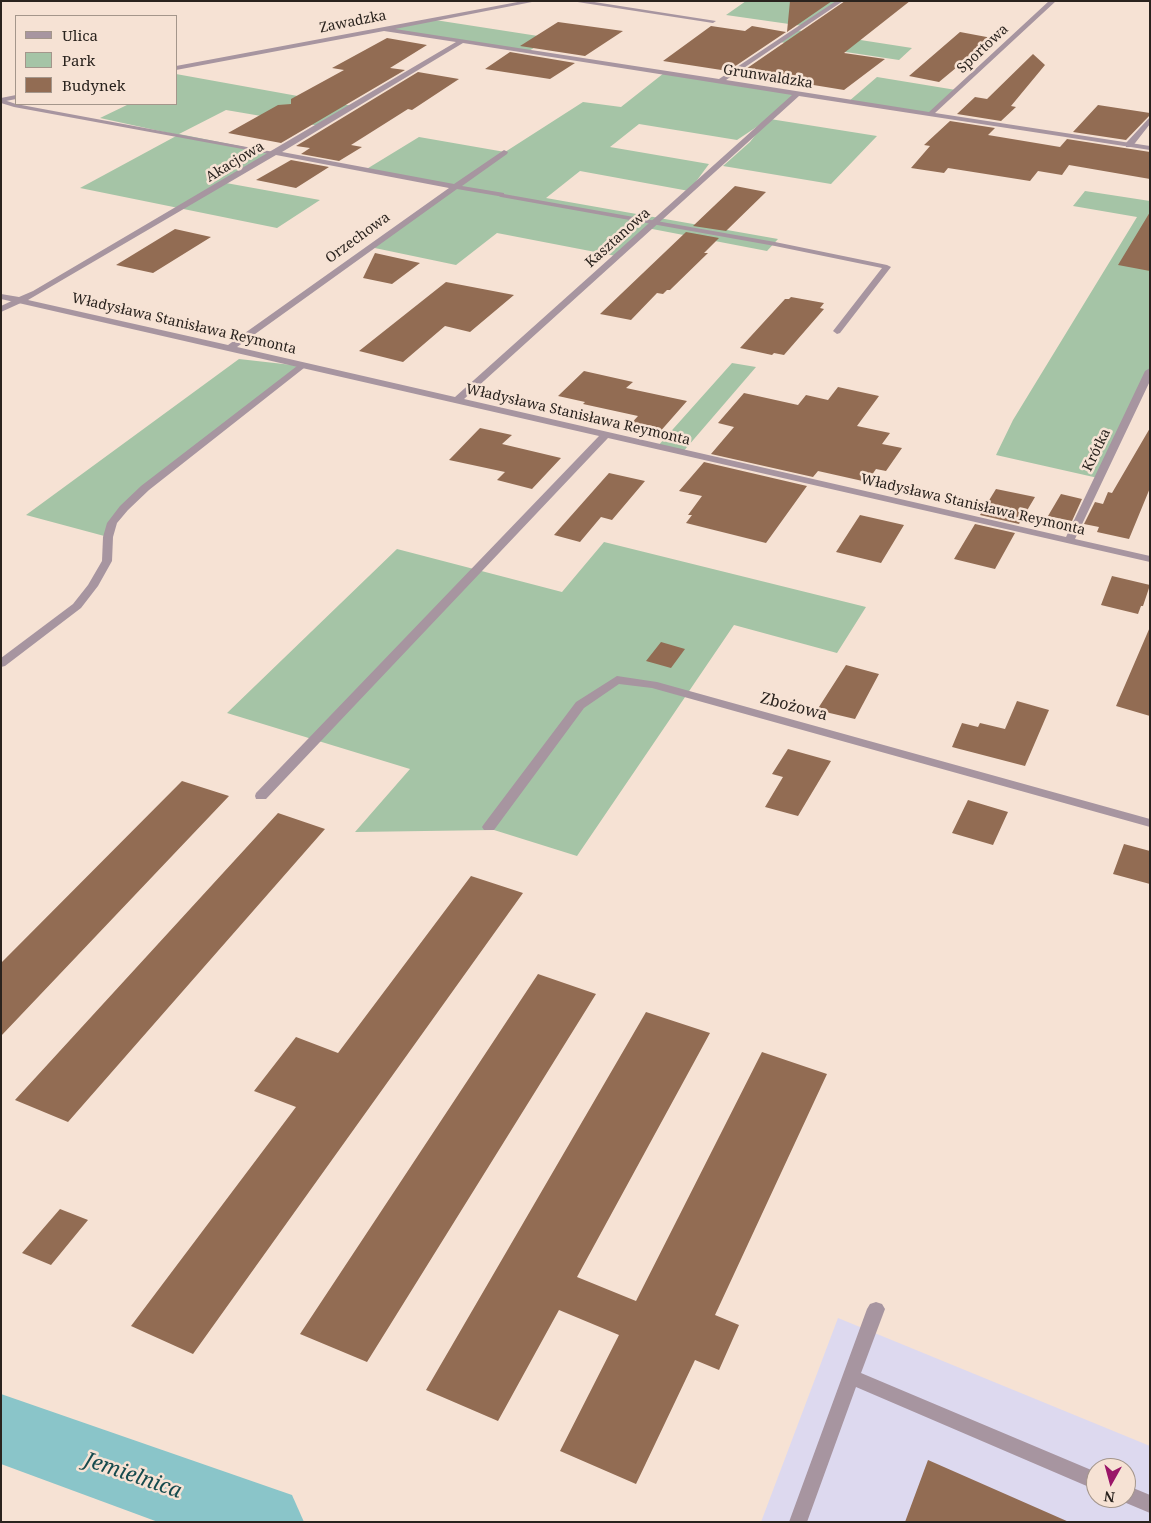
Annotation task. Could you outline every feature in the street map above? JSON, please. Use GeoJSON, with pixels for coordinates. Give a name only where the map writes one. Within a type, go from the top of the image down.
{"type":"FeatureCollection","features":[{"type":"Feature","properties":{"kind":"street","name":"Zawadzka"},"geometry":{"type":"LineString","coordinates":[[178,68],[534,1]]}},
{"type":"Feature","properties":{"kind":"street"},"geometry":{"type":"LineString","coordinates":[[574,1],[713,21]]}},
{"type":"Feature","properties":{"kind":"street"},"geometry":{"type":"LineString","coordinates":[[719,82],[840,1]]}},
{"type":"Feature","properties":{"kind":"street","name":"Sportowa"},"geometry":{"type":"LineString","coordinates":[[930,114],[1053,1]]}},
{"type":"Feature","properties":{"kind":"street","name":"Grunwaldzka"},"geometry":{"type":"LineString","coordinates":[[383,29],[1150,148]]}},
{"type":"Feature","properties":{"kind":"street","name":"Akacjowa"},"geometry":{"type":"LineString","coordinates":[[1,310],[36,293],[181,209],[461,42]]}},
{"type":"Feature","properties":{"kind":"street","name":"Kasztanowa"},"geometry":{"type":"LineString","coordinates":[[456,401],[798,94]]}},
{"type":"Feature","properties":{"kind":"street"},"geometry":{"type":"LineString","coordinates":[[1,100],[15,97]]}},
{"type":"Feature","properties":{"kind":"street"},"geometry":{"type":"LineString","coordinates":[[1,100],[15,104]]}},
{"type":"Feature","properties":{"kind":"street"},"geometry":{"type":"LineString","coordinates":[[17,105],[453,187],[775,244],[886,267],[836,331]]}},
{"type":"Feature","properties":{"kind":"street"},"geometry":{"type":"LineString","coordinates":[[1129,145],[1150,119]]}},
{"type":"Feature","properties":{"kind":"street","name":"Orzechowa"},"geometry":{"type":"LineString","coordinates":[[230,348],[504,152]]}},
{"type":"Feature","properties":{"kind":"street","name":"Władysława Stanisława Reymonta"},"geometry":{"type":"LineString","coordinates":[[1,296],[1150,559]]}},
{"type":"Feature","properties":{"kind":"street"},"geometry":{"type":"LineString","coordinates":[[1,664],[77,606],[93,586],[107,562],[108,537],[112,523],[124,508],[145,488],[301,366]]}},
{"type":"Feature","properties":{"kind":"street","name":"Krótka"},"geometry":{"type":"LineString","coordinates":[[1069,540],[1150,371]]}},
{"type":"Feature","properties":{"kind":"street"},"geometry":{"type":"LineString","coordinates":[[261,796],[605,435]]}},
{"type":"Feature","properties":{"kind":"street","name":"Zbożowa"},"geometry":{"type":"LineString","coordinates":[[489,827],[580,705],[617,680],[653,685],[1150,823]]}},
{"type":"Feature","properties":{"kind":"street"},"geometry":{"type":"LineString","coordinates":[[798,1521],[876,1309]]}},
{"type":"Feature","properties":{"kind":"street"},"geometry":{"type":"LineString","coordinates":[[852,1377],[1086,1477]]}},
{"type":"Feature","properties":{"kind":"street"},"geometry":{"type":"LineString","coordinates":[[1136,1498],[1150,1504]]}},
{"type":"Feature","properties":{"kind":"shaded area"},"geometry":{"type":"Polygon","coordinates":[[[838,1318],[1150,1446],[1150,1522],[761,1522],[838,1318]]]}},
{"type":"Feature","properties":{"kind":"green space"},"geometry":{"type":"Polygon","coordinates":[[[746,1],[840,1],[803,26],[726,15],[746,1]]]}},
{"type":"Feature","properties":{"kind":"green space"},"geometry":{"type":"Polygon","coordinates":[[[435,20],[551,38],[527,52],[383,29],[435,20]]]}},
{"type":"Feature","properties":{"kind":"green space"},"geometry":{"type":"Polygon","coordinates":[[[796,30],[912,48],[899,60],[779,42],[796,30]]]}},
{"type":"Feature","properties":{"kind":"green space"},"geometry":{"type":"Polygon","coordinates":[[[664,73],[797,94],[770,119],[877,136],[831,184],[723,166],[750,142],[767,120],[737,140],[639,124],[610,147],[709,164],[689,191],[580,171],[546,198],[778,239],[767,251],[647,228],[616,256],[497,233],[456,265],[370,247],[452,188],[365,170],[419,137],[505,152],[583,102],[621,107],[664,73]]]}},
{"type":"Feature","properties":{"kind":"green space"},"geometry":{"type":"Polygon","coordinates":[[[178,74],[353,106],[320,126],[226,110],[179,134],[275,153],[226,183],[320,200],[277,228],[80,188],[178,135],[100,118],[127,105],[178,105],[178,74]]]}},
{"type":"Feature","properties":{"kind":"green space"},"geometry":{"type":"Polygon","coordinates":[[[877,77],[956,90],[930,114],[848,102],[877,77]]]}},
{"type":"Feature","properties":{"kind":"green space"},"geometry":{"type":"Polygon","coordinates":[[[1085,191],[1150,201],[1150,371],[1098,478],[996,455],[1013,420],[1137,217],[1073,206],[1085,191]]]}},
{"type":"Feature","properties":{"kind":"green space"},"geometry":{"type":"Polygon","coordinates":[[[239,359],[301,366],[124,508],[108,537],[26,515],[239,359]]]}},
{"type":"Feature","properties":{"kind":"green space"},"geometry":{"type":"Polygon","coordinates":[[[732,363],[756,367],[682,453],[657,447],[732,363]]]}},
{"type":"Feature","properties":{"kind":"green space"},"geometry":{"type":"Polygon","coordinates":[[[604,542],[866,607],[837,653],[734,625],[577,856],[494,830],[355,832],[410,769],[227,713],[397,549],[562,592],[604,542]]]}},
{"type":"Feature","properties":{"kind":"building"},"geometry":{"type":"Polygon","coordinates":[[[790,1],[832,1],[787,32],[790,1]]]}},
{"type":"Feature","properties":{"kind":"building"},"geometry":{"type":"Polygon","coordinates":[[[845,1],[910,1],[844,53],[885,59],[844,90],[740,73],[845,1]]]}},
{"type":"Feature","properties":{"kind":"building"},"geometry":{"type":"Polygon","coordinates":[[[558,22],[623,31],[585,56],[520,46],[558,22]]]}},
{"type":"Feature","properties":{"kind":"building"},"geometry":{"type":"Polygon","coordinates":[[[711,26],[745,31],[752,26],[786,32],[728,71],[663,61],[711,26]]]}},
{"type":"Feature","properties":{"kind":"building"},"geometry":{"type":"Polygon","coordinates":[[[960,32],[992,38],[939,82],[909,76],[960,32]]]}},
{"type":"Feature","properties":{"kind":"building"},"geometry":{"type":"Polygon","coordinates":[[[387,38],[427,45],[390,68],[405,70],[281,143],[228,133],[278,105],[291,104],[291,99],[344,70],[332,68],[387,38]]]}},
{"type":"Feature","properties":{"kind":"building"},"geometry":{"type":"Polygon","coordinates":[[[510,52],[575,63],[550,79],[485,69],[510,52]]]}},
{"type":"Feature","properties":{"kind":"building"},"geometry":{"type":"Polygon","coordinates":[[[1033,54],[1045,65],[1011,106],[1016,107],[1001,121],[957,114],[975,97],[987,99],[1033,54]]]}},
{"type":"Feature","properties":{"kind":"building"},"geometry":{"type":"Polygon","coordinates":[[[418,72],[459,79],[412,110],[408,109],[351,145],[362,147],[339,161],[301,154],[310,148],[296,146],[418,72]]]}},
{"type":"Feature","properties":{"kind":"building"},"geometry":{"type":"Polygon","coordinates":[[[1098,105],[1150,113],[1150,115],[1126,140],[1073,132],[1098,105]]]}},
{"type":"Feature","properties":{"kind":"building"},"geometry":{"type":"Polygon","coordinates":[[[950,121],[995,128],[988,135],[1060,147],[1067,139],[1150,152],[1150,179],[1069,165],[1062,175],[1038,171],[1030,181],[948,168],[944,173],[911,168],[930,146],[924,145],[950,121]]]}},
{"type":"Feature","properties":{"kind":"building"},"geometry":{"type":"Polygon","coordinates":[[[291,160],[329,167],[296,188],[256,180],[291,160]]]}},
{"type":"Feature","properties":{"kind":"building"},"geometry":{"type":"Polygon","coordinates":[[[735,186],[766,192],[726,231],[693,226],[735,186]]]}},
{"type":"Feature","properties":{"kind":"building"},"geometry":{"type":"Polygon","coordinates":[[[1150,212],[1150,271],[1118,265],[1150,212]]]}},
{"type":"Feature","properties":{"kind":"building"},"geometry":{"type":"Polygon","coordinates":[[[175,229],[211,237],[153,273],[116,265],[175,229]]]}},
{"type":"Feature","properties":{"kind":"building"},"geometry":{"type":"Polygon","coordinates":[[[686,232],[719,238],[704,253],[708,253],[670,290],[663,294],[657,293],[631,320],[600,314],[686,232]]]}},
{"type":"Feature","properties":{"kind":"building"},"geometry":{"type":"Polygon","coordinates":[[[375,253],[420,263],[392,284],[363,278],[375,253]]]}},
{"type":"Feature","properties":{"kind":"building"},"geometry":{"type":"Polygon","coordinates":[[[446,282],[514,295],[470,332],[445,326],[403,362],[359,351],[446,282]]]}},
{"type":"Feature","properties":{"kind":"building"},"geometry":{"type":"Polygon","coordinates":[[[791,297],[824,303],[820,308],[824,309],[784,355],[774,353],[772,355],[740,348],[785,299],[791,297]]]}},
{"type":"Feature","properties":{"kind":"building"},"geometry":{"type":"Polygon","coordinates":[[[584,371],[633,382],[626,388],[687,401],[658,434],[628,427],[638,416],[583,404],[585,402],[558,396],[584,371]]]}},
{"type":"Feature","properties":{"kind":"building"},"geometry":{"type":"Polygon","coordinates":[[[838,387],[879,396],[857,426],[890,433],[882,444],[902,448],[886,471],[876,469],[867,482],[818,471],[813,477],[711,454],[734,427],[718,423],[744,393],[798,405],[806,395],[828,400],[838,387]]]}},
{"type":"Feature","properties":{"kind":"building"},"geometry":{"type":"Polygon","coordinates":[[[480,428],[512,435],[502,444],[561,458],[532,489],[497,480],[505,472],[449,460],[480,428]]]}},
{"type":"Feature","properties":{"kind":"building"},"geometry":{"type":"Polygon","coordinates":[[[1150,428],[1150,488],[1129,539],[1097,532],[1099,527],[1084,524],[1095,502],[1103,504],[1108,492],[1112,493],[1150,428]]]}},
{"type":"Feature","properties":{"kind":"building"},"geometry":{"type":"Polygon","coordinates":[[[704,462],[807,486],[766,543],[686,523],[692,515],[688,515],[702,496],[679,491],[704,462]]]}},
{"type":"Feature","properties":{"kind":"building"},"geometry":{"type":"Polygon","coordinates":[[[609,473],[645,481],[612,520],[601,517],[580,542],[554,535],[609,473]]]}},
{"type":"Feature","properties":{"kind":"building"},"geometry":{"type":"Polygon","coordinates":[[[996,489],[1035,497],[1019,524],[980,515],[996,489]]]}},
{"type":"Feature","properties":{"kind":"building"},"geometry":{"type":"Polygon","coordinates":[[[1061,494],[1082,499],[1072,521],[1048,516],[1061,494]]]}},
{"type":"Feature","properties":{"kind":"building"},"geometry":{"type":"Polygon","coordinates":[[[860,515],[904,525],[881,563],[836,552],[860,515]]]}},
{"type":"Feature","properties":{"kind":"building"},"geometry":{"type":"Polygon","coordinates":[[[975,524],[1015,533],[995,569],[954,559],[975,524]]]}},
{"type":"Feature","properties":{"kind":"building"},"geometry":{"type":"Polygon","coordinates":[[[1112,576],[1150,585],[1143,606],[1141,606],[1138,614],[1101,605],[1112,576]]]}},
{"type":"Feature","properties":{"kind":"building"},"geometry":{"type":"Polygon","coordinates":[[[1150,627],[1150,716],[1116,706],[1150,627]]]}},
{"type":"Feature","properties":{"kind":"building"},"geometry":{"type":"Polygon","coordinates":[[[661,642],[685,649],[671,668],[646,661],[661,642]]]}},
{"type":"Feature","properties":{"kind":"building"},"geometry":{"type":"Polygon","coordinates":[[[846,665],[879,674],[855,719],[817,710],[846,665]]]}},
{"type":"Feature","properties":{"kind":"building"},"geometry":{"type":"Polygon","coordinates":[[[1017,701],[1049,710],[1025,766],[952,747],[962,723],[978,727],[980,723],[1005,729],[1017,701]]]}},
{"type":"Feature","properties":{"kind":"building"},"geometry":{"type":"Polygon","coordinates":[[[788,749],[831,761],[798,816],[765,807],[783,777],[772,774],[788,749]]]}},
{"type":"Feature","properties":{"kind":"building"},"geometry":{"type":"Polygon","coordinates":[[[182,781],[229,796],[1,1036],[1,963],[182,781]]]}},
{"type":"Feature","properties":{"kind":"building"},"geometry":{"type":"Polygon","coordinates":[[[968,800],[1008,812],[993,845],[952,833],[968,800]]]}},
{"type":"Feature","properties":{"kind":"building"},"geometry":{"type":"Polygon","coordinates":[[[278,813],[325,829],[68,1122],[15,1100],[278,813]]]}},
{"type":"Feature","properties":{"kind":"building"},"geometry":{"type":"Polygon","coordinates":[[[1124,844],[1150,851],[1150,884],[1113,874],[1124,844]]]}},
{"type":"Feature","properties":{"kind":"building"},"geometry":{"type":"Polygon","coordinates":[[[471,876],[523,893],[193,1354],[131,1326],[296,1107],[254,1091],[296,1037],[338,1053],[471,876]]]}},
{"type":"Feature","properties":{"kind":"building"},"geometry":{"type":"Polygon","coordinates":[[[538,974],[596,994],[367,1362],[300,1334],[538,974]]]}},
{"type":"Feature","properties":{"kind":"building"},"geometry":{"type":"Polygon","coordinates":[[[646,1012],[710,1033],[577,1277],[636,1301],[762,1052],[827,1074],[715,1315],[739,1325],[719,1370],[695,1360],[636,1484],[560,1451],[619,1335],[559,1310],[498,1421],[426,1390],[646,1012]]]}},
{"type":"Feature","properties":{"kind":"building"},"geometry":{"type":"Polygon","coordinates":[[[60,1209],[88,1220],[51,1265],[22,1253],[60,1209]]]}},
{"type":"Feature","properties":{"kind":"building"},"geometry":{"type":"Polygon","coordinates":[[[928,1460],[1069,1522],[905,1522],[928,1460]]]}},
{"type":"Feature","properties":{"kind":"waterway","name":"Jemielnica"},"geometry":{"type":"LineString","coordinates":[[1,1429],[264,1522]]}}]}
